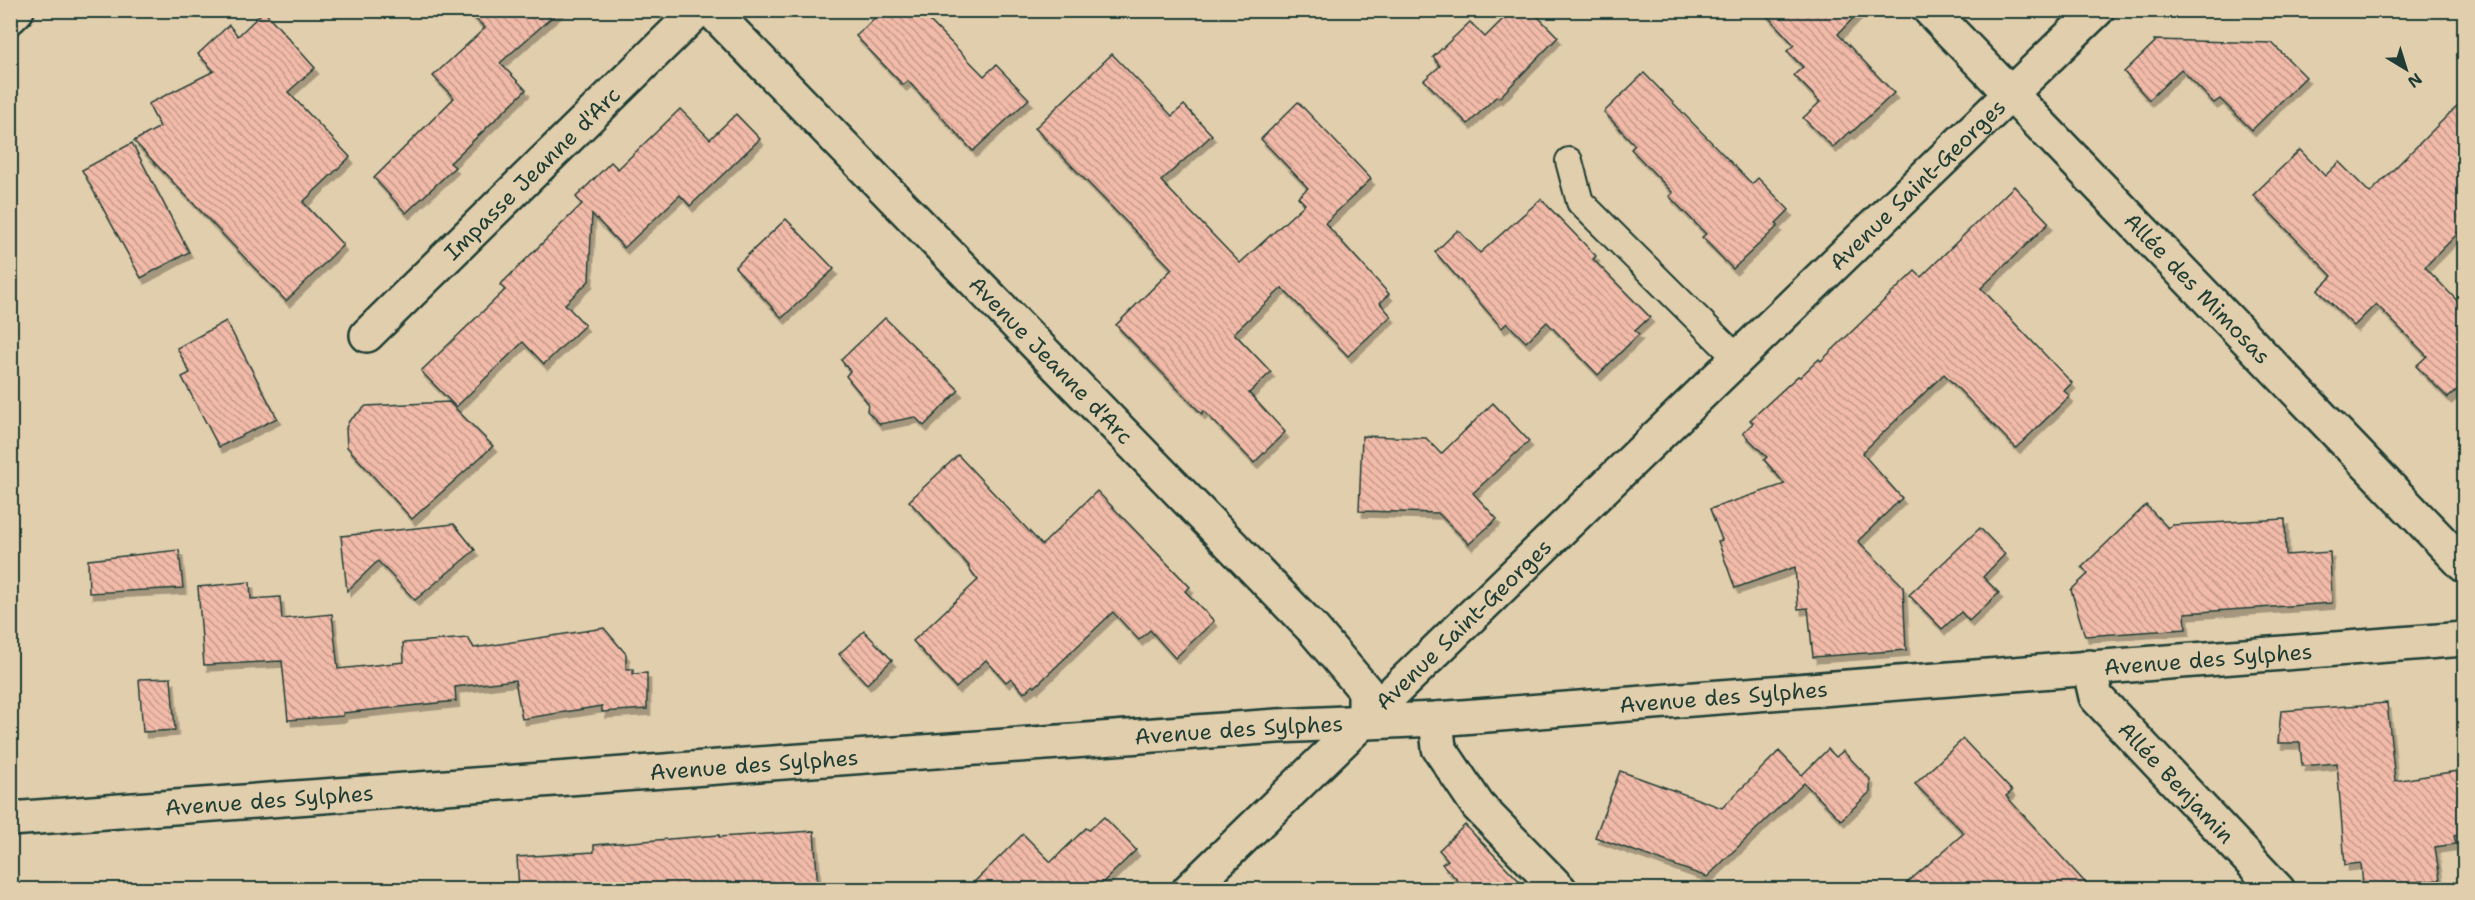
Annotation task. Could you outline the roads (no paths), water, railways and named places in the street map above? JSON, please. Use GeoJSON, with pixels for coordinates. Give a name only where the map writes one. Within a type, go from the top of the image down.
{"type":"FeatureCollection","features":[{"type":"Feature","properties":{"kind":"street"},"geometry":{"type":"LineString","coordinates":[[10,17],[17,10]]}},
{"type":"Feature","properties":{"kind":"street","name":"Impasse Jeanne d'Arc"},"geometry":{"type":"LineString","coordinates":[[367,335],[698,10]]}},
{"type":"Feature","properties":{"kind":"street","name":"Avenue Jeanne d'Arc"},"geometry":{"type":"LineString","coordinates":[[711,10],[1313,629],[1365,690],[1365,720]]}},
{"type":"Feature","properties":{"kind":"street","name":"Allée des Mimosas"},"geometry":{"type":"LineString","coordinates":[[1930,10],[2464,565]]}},
{"type":"Feature","properties":{"kind":"street","name":"Avenue Saint-Georges"},"geometry":{"type":"LineString","coordinates":[[1189,890],[2097,10]]}},
{"type":"Feature","properties":{"kind":"street","name":"Avenue des Sylphes"},"geometry":{"type":"LineString","coordinates":[[10,819],[1365,720],[1436,719],[2464,639]]}},
{"type":"Feature","properties":{"kind":"street","name":"Allée Benjamin"},"geometry":{"type":"LineString","coordinates":[[2089,667],[2096,698],[2278,890]]}},
{"type":"Feature","properties":{"kind":"street"},"geometry":{"type":"LineString","coordinates":[[1436,719],[1439,748],[1479,806],[1560,890]]}},
{"type":"Feature","properties":{"kind":"lane"},"geometry":{"type":"LineString","coordinates":[[1569,161],[1580,202],[1738,359]]}}]}
